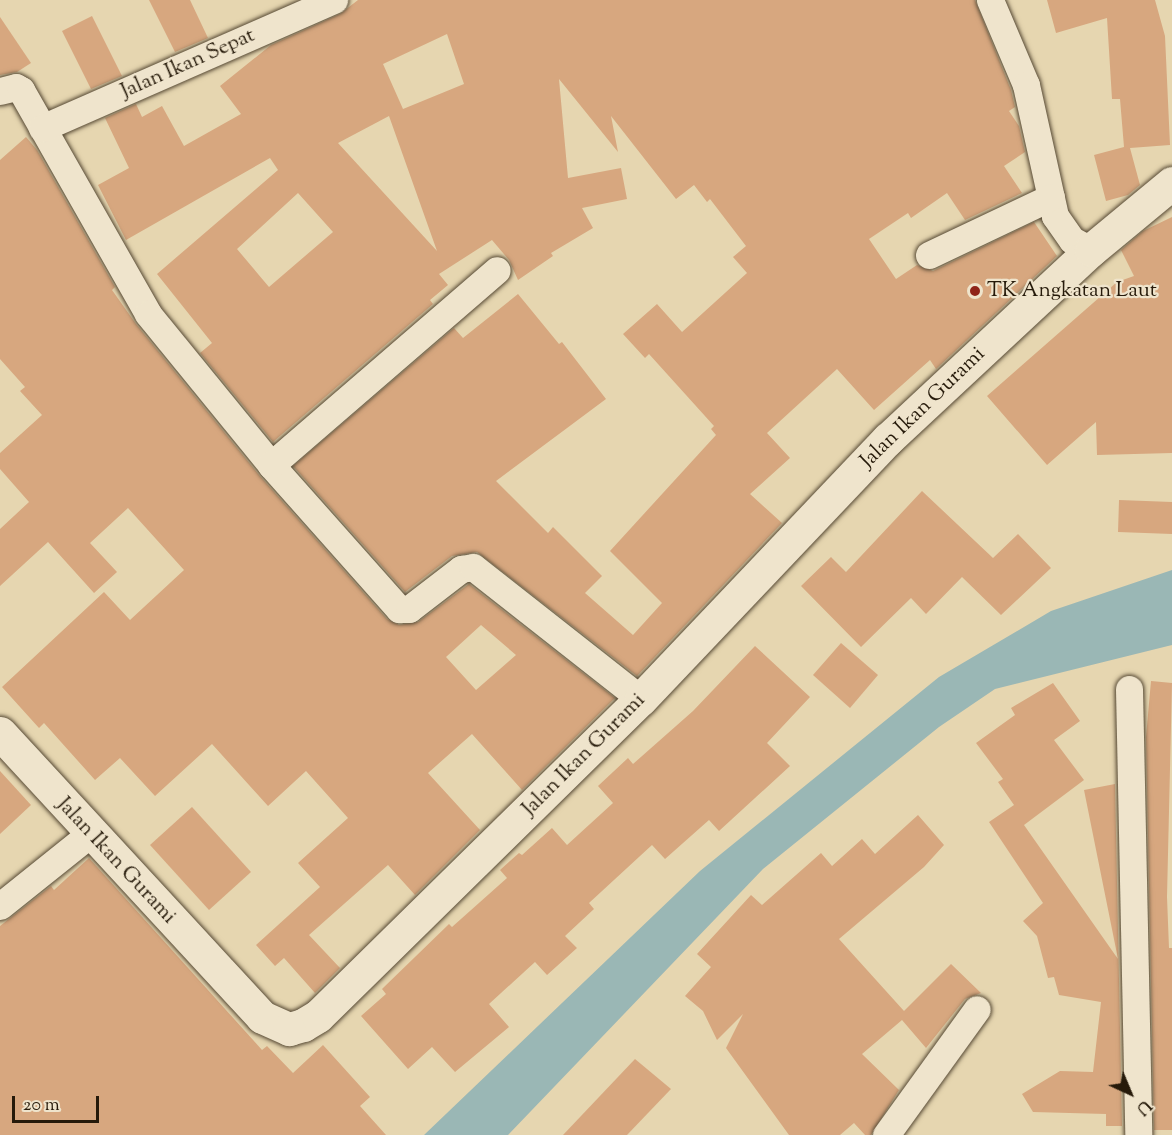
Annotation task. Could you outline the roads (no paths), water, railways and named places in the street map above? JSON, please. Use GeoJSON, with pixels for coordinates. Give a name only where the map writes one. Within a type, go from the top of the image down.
{"type":"FeatureCollection","features":[{"type":"Feature","properties":{"kind":"main road","name":"Jalan Ikan Gurami"},"geometry":{"type":"LineString","coordinates":[[0,733],[90,834],[262,1017],[289,1029],[318,1016],[641,699],[888,439],[1091,250],[1172,183]]}},
{"type":"Feature","properties":{"kind":"street","name":"Jalan Ikan Sepat"},"geometry":{"type":"LineString","coordinates":[[42,128],[334,0]]}},
{"type":"Feature","properties":{"kind":"street"},"geometry":{"type":"LineString","coordinates":[[990,0],[1026,85],[1056,216],[1065,232],[1082,248],[1091,250]]}},
{"type":"Feature","properties":{"kind":"street"},"geometry":{"type":"LineString","coordinates":[[0,91],[16,87],[21,90],[140,303],[271,465],[402,611],[469,566],[641,699]]}},
{"type":"Feature","properties":{"kind":"street"},"geometry":{"type":"LineString","coordinates":[[928,255],[1051,197]]}},
{"type":"Feature","properties":{"kind":"street"},"geometry":{"type":"LineString","coordinates":[[271,465],[497,270]]}},
{"type":"Feature","properties":{"kind":"street"},"geometry":{"type":"LineString","coordinates":[[1129,689],[1138,1135]]}},
{"type":"Feature","properties":{"kind":"street"},"geometry":{"type":"LineString","coordinates":[[0,906],[90,834]]}},
{"type":"Feature","properties":{"kind":"street"},"geometry":{"type":"LineString","coordinates":[[886,1135],[977,1009]]}},
{"type":"Feature","properties":{"kind":"water"},"geometry":{"type":"Polygon","coordinates":[[[1172,570],[1172,645],[995,689],[939,727],[763,869],[508,1135],[424,1135],[700,871],[939,677],[1051,611],[1172,570]]]}},
{"type":"Feature","properties":{"kind":"place","name":"TK Angkatan Laut"},"geometry":{"type":"Point","coordinates":[975,291]}}]}
